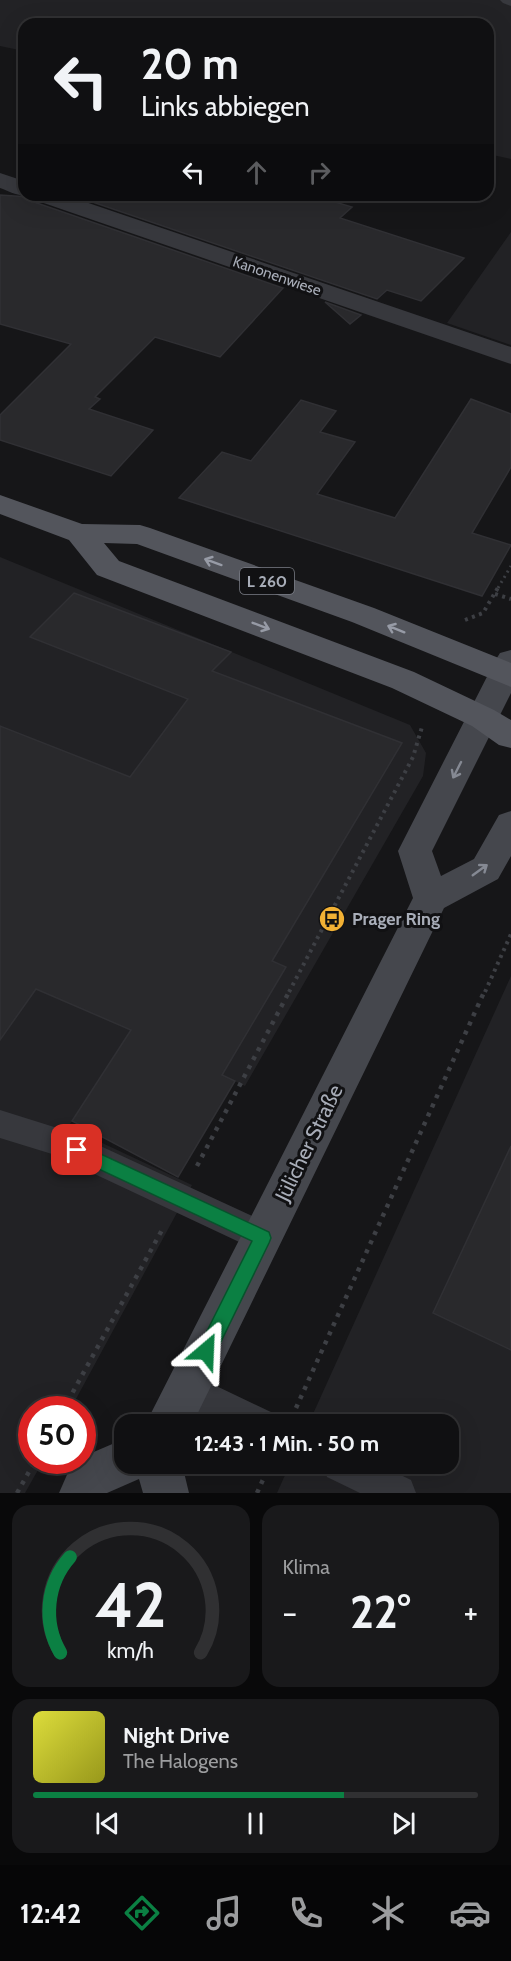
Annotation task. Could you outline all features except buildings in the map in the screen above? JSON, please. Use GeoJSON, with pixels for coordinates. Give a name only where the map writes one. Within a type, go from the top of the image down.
{"type":"FeatureCollection","features":[{"type":"Feature","properties":{"kind":"main road","name":"L 260"},"geometry":{"type":"LineString","coordinates":[[0,504],[79,533],[140,535],[363,615],[451,651],[509,670]]}},
{"type":"Feature","properties":{"kind":"main road","name":"L 260"},"geometry":{"type":"LineString","coordinates":[[79,533],[108,568],[433,693],[497,727]]}},
{"type":"Feature","properties":{"kind":"main road"},"geometry":{"type":"LineString","coordinates":[[509,670],[497,727],[415,851],[431,898],[486,869],[511,824]]}},
{"type":"Feature","properties":{"kind":"main road","name":"Jülicher Straße"},"geometry":{"type":"LineString","coordinates":[[178,1407],[404,948],[431,898]]}},
{"type":"Feature","properties":{"kind":"main road"},"geometry":{"type":"LineString","coordinates":[[82,1493],[90,1477],[114,1466]]}},
{"type":"Feature","properties":{"kind":"main road"},"geometry":{"type":"LineString","coordinates":[[161,1474],[166,1493]]}},
{"type":"Feature","properties":{"kind":"street"},"geometry":{"type":"LineString","coordinates":[[0,180],[18,187]]}},
{"type":"Feature","properties":{"kind":"street","name":"Kanonenwiese"},"geometry":{"type":"LineString","coordinates":[[60,201],[511,356]]}},
{"type":"Feature","properties":{"kind":"lane"},"geometry":{"type":"LineString","coordinates":[[0,1124],[59,1142],[181,1197],[263,1238]]}},
{"type":"Feature","properties":{"kind":"lane","name":"Jülicher Straße"},"geometry":{"type":"LineString","coordinates":[[178,1407],[210,1414]]}},
{"type":"Feature","properties":{"kind":"lane"},"geometry":{"type":"LineString","coordinates":[[360,1474],[398,1493]]}},
{"type":"Feature","properties":{"kind":"path"},"geometry":{"type":"LineString","coordinates":[[451,651],[464,621],[483,613],[511,566]]}},
{"type":"Feature","properties":{"kind":"path"},"geometry":{"type":"LineString","coordinates":[[494,594],[511,599]]}},
{"type":"Feature","properties":{"kind":"path"},"geometry":{"type":"LineString","coordinates":[[71,1396],[181,1197],[413,758],[433,693]]}},
{"type":"Feature","properties":{"kind":"path"},"geometry":{"type":"LineString","coordinates":[[293,1414],[511,934]]}},
{"type":"Feature","properties":{"kind":"path"},"geometry":{"type":"LineString","coordinates":[[17,1493],[28,1474]]}},
{"type":"Feature","properties":{"kind":"path"},"geometry":{"type":"LineString","coordinates":[[257,1493],[266,1474]]}},
{"type":"Feature","properties":{"kind":"shaded area"},"geometry":{"type":"Polygon","coordinates":[[[0,0],[511,0],[511,159],[494,155],[494,18],[18,18],[18,50],[0,46],[0,0]]]}},
{"type":"Feature","properties":{"kind":"shaded area"},"geometry":{"type":"Polygon","coordinates":[[[511,232],[511,345],[447,323],[511,232]]]}},
{"type":"Feature","properties":{"kind":"shaded area"},"geometry":{"type":"Polygon","coordinates":[[[0,557],[410,725],[426,753],[423,776],[245,1086],[222,1075],[72,1121],[68,1127],[192,1185],[78,1396],[18,1396],[18,1474],[36,1474],[25,1493],[0,1493],[0,557]]]}},
{"type":"Feature","properties":{"kind":"shaded area"},"geometry":{"type":"Polygon","coordinates":[[[511,976],[511,1493],[277,1493],[286,1474],[459,1474],[459,1414],[313,1414],[511,976]]]}},
{"type":"Feature","properties":{"kind":"place","name":"Prager Ring"},"geometry":{"type":"Point","coordinates":[332,919]}},
{"type":"Feature","properties":{"kind":"route"},"geometry":{"type":"LineString","coordinates":[[77,1150],[181,1197],[263,1238],[206,1351]]}}]}
